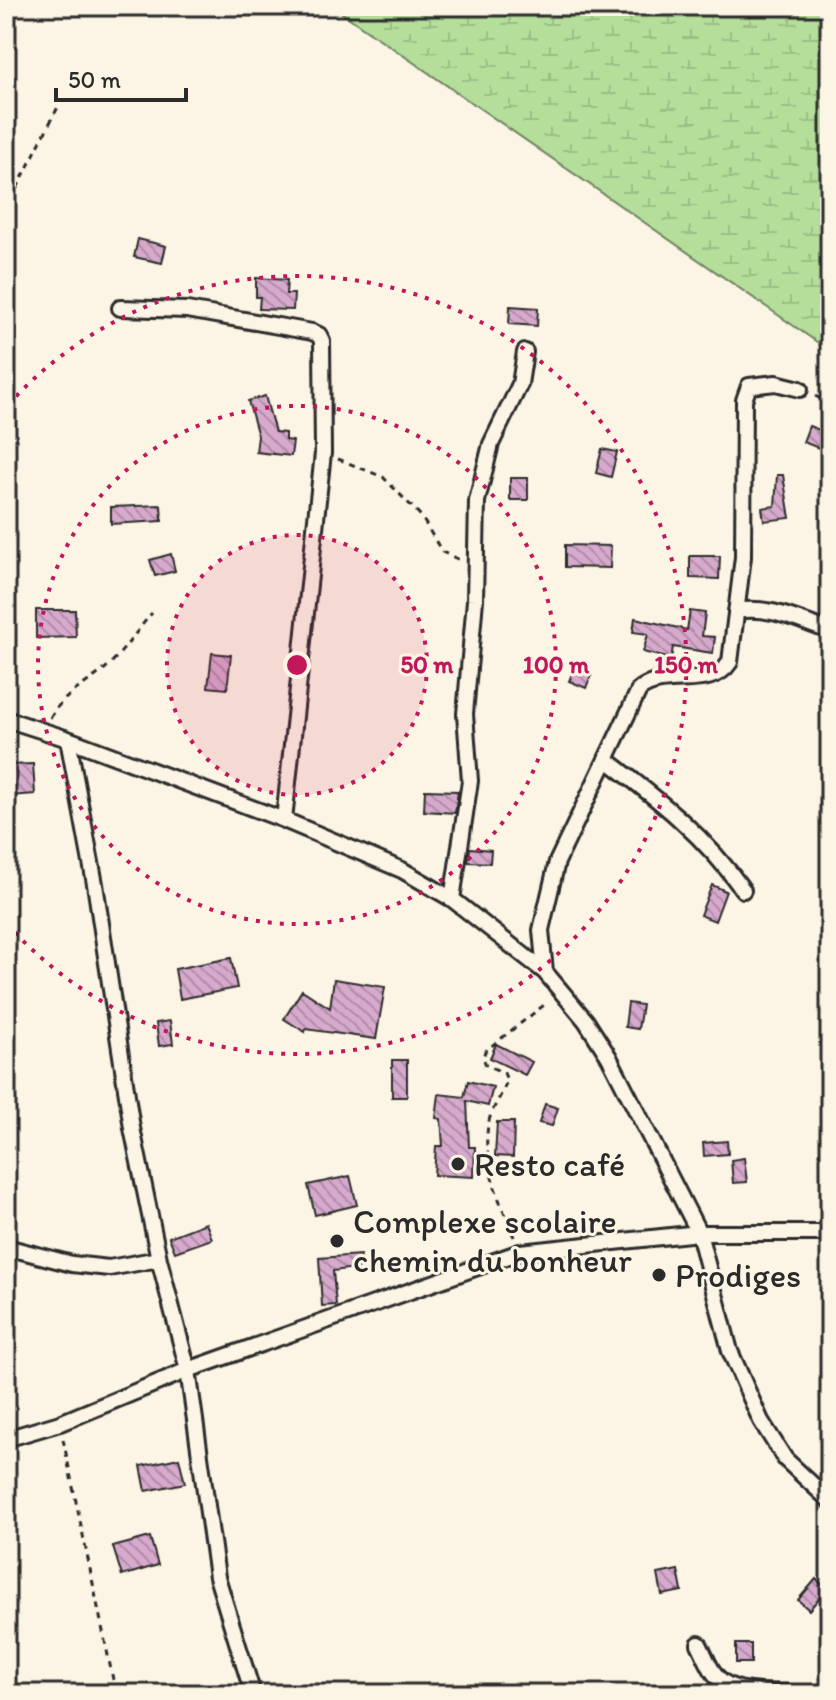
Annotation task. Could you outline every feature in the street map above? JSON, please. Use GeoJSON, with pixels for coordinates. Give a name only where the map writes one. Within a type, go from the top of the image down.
{"type":"FeatureCollection","features":[{"type":"Feature","properties":{"kind":"street"},"geometry":{"type":"LineString","coordinates":[[120,308],[187,310],[319,335],[322,341],[323,453],[284,820]]}},
{"type":"Feature","properties":{"kind":"street"},"geometry":{"type":"LineString","coordinates":[[452,899],[470,781],[465,714],[475,600],[477,501],[491,444],[520,384],[525,352]]}},
{"type":"Feature","properties":{"kind":"street"},"geometry":{"type":"LineString","coordinates":[[545,972],[541,930],[557,862],[639,690],[645,685],[713,676],[730,662],[743,557],[744,400],[749,386],[776,383],[800,389]]}},
{"type":"Feature","properties":{"kind":"street"},"geometry":{"type":"LineString","coordinates":[[736,611],[750,608],[770,610],[827,628]]}},
{"type":"Feature","properties":{"kind":"street"},"geometry":{"type":"LineString","coordinates":[[6,719],[284,820],[402,870],[452,899],[545,972],[586,1021],[609,1057],[699,1233],[730,1351],[761,1421],[785,1459],[830,1501]]}},
{"type":"Feature","properties":{"kind":"street"},"geometry":{"type":"LineString","coordinates":[[68,739],[95,884],[132,1128],[159,1259],[188,1370],[217,1577],[253,1694]]}},
{"type":"Feature","properties":{"kind":"street"},"geometry":{"type":"LineString","coordinates":[[607,760],[689,828],[721,859],[743,890]]}},
{"type":"Feature","properties":{"kind":"street"},"geometry":{"type":"LineString","coordinates":[[6,1439],[60,1423],[188,1370],[520,1252],[699,1233],[830,1233]]}},
{"type":"Feature","properties":{"kind":"street"},"geometry":{"type":"LineString","coordinates":[[6,1247],[72,1264],[109,1268],[159,1259]]}},
{"type":"Feature","properties":{"kind":"street"},"geometry":{"type":"LineString","coordinates":[[699,1644],[712,1670],[724,1682],[744,1689],[799,1694]]}},
{"type":"Feature","properties":{"kind":"path"},"geometry":{"type":"LineString","coordinates":[[6,210],[60,103]]}},
{"type":"Feature","properties":{"kind":"path"},"geometry":{"type":"LineString","coordinates":[[323,453],[383,477],[421,516],[442,552],[474,566]]}},
{"type":"Feature","properties":{"kind":"path"},"geometry":{"type":"LineString","coordinates":[[43,731],[58,703],[111,663],[152,613]]}},
{"type":"Feature","properties":{"kind":"path"},"geometry":{"type":"LineString","coordinates":[[520,1252],[499,1198],[487,1153],[489,1119],[507,1080],[504,1073],[486,1065],[483,1058],[485,1051],[561,992]]}},
{"type":"Feature","properties":{"kind":"path"},"geometry":{"type":"LineString","coordinates":[[60,1423],[116,1694]]}},
{"type":"Feature","properties":{"kind":"green space"},"geometry":{"type":"Polygon","coordinates":[[[332,6],[830,6],[830,351],[332,6]]]}},
{"type":"Feature","properties":{"kind":"building"},"geometry":{"type":"Polygon","coordinates":[[[138,239],[166,246],[162,263],[134,257],[138,239]]]}},
{"type":"Feature","properties":{"kind":"building"},"geometry":{"type":"Polygon","coordinates":[[[256,278],[287,280],[286,294],[294,294],[293,310],[259,309],[256,278]]]}},
{"type":"Feature","properties":{"kind":"building"},"geometry":{"type":"Polygon","coordinates":[[[510,306],[538,308],[537,326],[509,324],[510,306]]]}},
{"type":"Feature","properties":{"kind":"building"},"geometry":{"type":"Polygon","coordinates":[[[265,396],[275,432],[285,433],[285,440],[293,441],[291,456],[256,452],[258,436],[248,401],[265,396]]]}},
{"type":"Feature","properties":{"kind":"building"},"geometry":{"type":"Polygon","coordinates":[[[809,426],[830,434],[824,450],[803,442],[809,426]]]}},
{"type":"Feature","properties":{"kind":"building"},"geometry":{"type":"Polygon","coordinates":[[[602,449],[617,452],[611,477],[596,473],[602,449]]]}},
{"type":"Feature","properties":{"kind":"building"},"geometry":{"type":"Polygon","coordinates":[[[777,475],[783,475],[790,518],[764,521],[762,508],[775,506],[777,475]]]}},
{"type":"Feature","properties":{"kind":"building"},"geometry":{"type":"Polygon","coordinates":[[[510,478],[528,478],[528,500],[510,500],[510,478]]]}},
{"type":"Feature","properties":{"kind":"building"},"geometry":{"type":"Polygon","coordinates":[[[161,505],[162,521],[111,524],[111,507],[161,505]]]}},
{"type":"Feature","properties":{"kind":"building"},"geometry":{"type":"Polygon","coordinates":[[[565,545],[611,546],[610,568],[565,567],[565,545]]]}},
{"type":"Feature","properties":{"kind":"building"},"geometry":{"type":"Polygon","coordinates":[[[171,554],[175,571],[155,576],[150,560],[171,554]]]}},
{"type":"Feature","properties":{"kind":"building"},"geometry":{"type":"Polygon","coordinates":[[[690,556],[720,556],[719,579],[690,578],[690,556]]]}},
{"type":"Feature","properties":{"kind":"building"},"geometry":{"type":"Polygon","coordinates":[[[36,610],[75,610],[76,637],[36,638],[36,610]]]}},
{"type":"Feature","properties":{"kind":"building"},"geometry":{"type":"Polygon","coordinates":[[[690,611],[705,613],[702,636],[715,637],[713,653],[673,647],[671,659],[643,652],[648,634],[633,632],[635,618],[687,630],[690,611]]]}},
{"type":"Feature","properties":{"kind":"building"},"geometry":{"type":"Polygon","coordinates":[[[212,653],[231,655],[227,689],[208,687],[212,653]]]}},
{"type":"Feature","properties":{"kind":"building"},"geometry":{"type":"Polygon","coordinates":[[[574,669],[591,675],[586,688],[569,681],[574,669]]]}},
{"type":"Feature","properties":{"kind":"building"},"geometry":{"type":"Polygon","coordinates":[[[33,764],[35,794],[10,796],[8,765],[33,764]]]}},
{"type":"Feature","properties":{"kind":"building"},"geometry":{"type":"Polygon","coordinates":[[[425,790],[458,791],[455,813],[424,811],[425,790]]]}},
{"type":"Feature","properties":{"kind":"building"},"geometry":{"type":"Polygon","coordinates":[[[470,848],[491,850],[490,863],[468,862],[470,848]]]}},
{"type":"Feature","properties":{"kind":"building"},"geometry":{"type":"Polygon","coordinates":[[[712,885],[726,891],[715,921],[700,915],[712,885]]]}},
{"type":"Feature","properties":{"kind":"building"},"geometry":{"type":"Polygon","coordinates":[[[231,958],[237,988],[180,999],[175,969],[231,958]]]}},
{"type":"Feature","properties":{"kind":"building"},"geometry":{"type":"Polygon","coordinates":[[[334,979],[385,987],[376,1039],[306,1029],[305,1032],[284,1019],[302,990],[330,1008],[334,979]]]}},
{"type":"Feature","properties":{"kind":"building"},"geometry":{"type":"Polygon","coordinates":[[[628,1003],[642,1005],[638,1029],[625,1027],[628,1003]]]}},
{"type":"Feature","properties":{"kind":"building"},"geometry":{"type":"Polygon","coordinates":[[[170,1021],[173,1044],[159,1046],[156,1023],[170,1021]]]}},
{"type":"Feature","properties":{"kind":"building"},"geometry":{"type":"Polygon","coordinates":[[[496,1044],[532,1062],[525,1075],[490,1058],[496,1044]]]}},
{"type":"Feature","properties":{"kind":"building"},"geometry":{"type":"Polygon","coordinates":[[[392,1060],[407,1060],[407,1097],[392,1097],[392,1060]]]}},
{"type":"Feature","properties":{"kind":"building"},"geometry":{"type":"Polygon","coordinates":[[[468,1081],[493,1087],[488,1106],[467,1101],[469,1147],[475,1147],[474,1177],[434,1175],[436,1146],[443,1146],[441,1119],[436,1118],[439,1094],[464,1097],[468,1081]]]}},
{"type":"Feature","properties":{"kind":"building"},"geometry":{"type":"Polygon","coordinates":[[[545,1104],[558,1108],[552,1126],[539,1123],[545,1104]]]}},
{"type":"Feature","properties":{"kind":"building"},"geometry":{"type":"Polygon","coordinates":[[[497,1122],[514,1122],[513,1157],[495,1156],[497,1122]]]}},
{"type":"Feature","properties":{"kind":"building"},"geometry":{"type":"Polygon","coordinates":[[[727,1141],[728,1154],[704,1156],[703,1143],[727,1141]]]}},
{"type":"Feature","properties":{"kind":"building"},"geometry":{"type":"Polygon","coordinates":[[[744,1158],[747,1182],[733,1183],[731,1160],[744,1158]]]}},
{"type":"Feature","properties":{"kind":"building"},"geometry":{"type":"Polygon","coordinates":[[[350,1176],[357,1205],[315,1215],[308,1185],[350,1176]]]}},
{"type":"Feature","properties":{"kind":"building"},"geometry":{"type":"Polygon","coordinates":[[[206,1223],[212,1239],[175,1252],[169,1237],[206,1223]]]}},
{"type":"Feature","properties":{"kind":"building"},"geometry":{"type":"Polygon","coordinates":[[[360,1255],[362,1267],[333,1271],[336,1305],[322,1306],[319,1258],[360,1255]]]}},
{"type":"Feature","properties":{"kind":"building"},"geometry":{"type":"Polygon","coordinates":[[[179,1458],[185,1483],[146,1491],[141,1466],[179,1458]]]}},
{"type":"Feature","properties":{"kind":"building"},"geometry":{"type":"Polygon","coordinates":[[[150,1537],[158,1565],[122,1576],[113,1547],[150,1537]]]}},
{"type":"Feature","properties":{"kind":"building"},"geometry":{"type":"Polygon","coordinates":[[[678,1570],[682,1591],[662,1595],[658,1574],[678,1570]]]}},
{"type":"Feature","properties":{"kind":"building"},"geometry":{"type":"Polygon","coordinates":[[[816,1579],[827,1589],[809,1610],[798,1600],[816,1579]]]}},
{"type":"Feature","properties":{"kind":"building"},"geometry":{"type":"Polygon","coordinates":[[[736,1644],[751,1644],[751,1663],[736,1663],[736,1644]]]}},
{"type":"Feature","properties":{"kind":"place","name":"Resto café"},"geometry":{"type":"Point","coordinates":[458,1164]}},
{"type":"Feature","properties":{"kind":"place","name":"Complexe scolaire chemin du bonheur"},"geometry":{"type":"Point","coordinates":[337,1241]}},
{"type":"Feature","properties":{"kind":"place","name":"Prodiges"},"geometry":{"type":"Point","coordinates":[659,1275]}}]}
